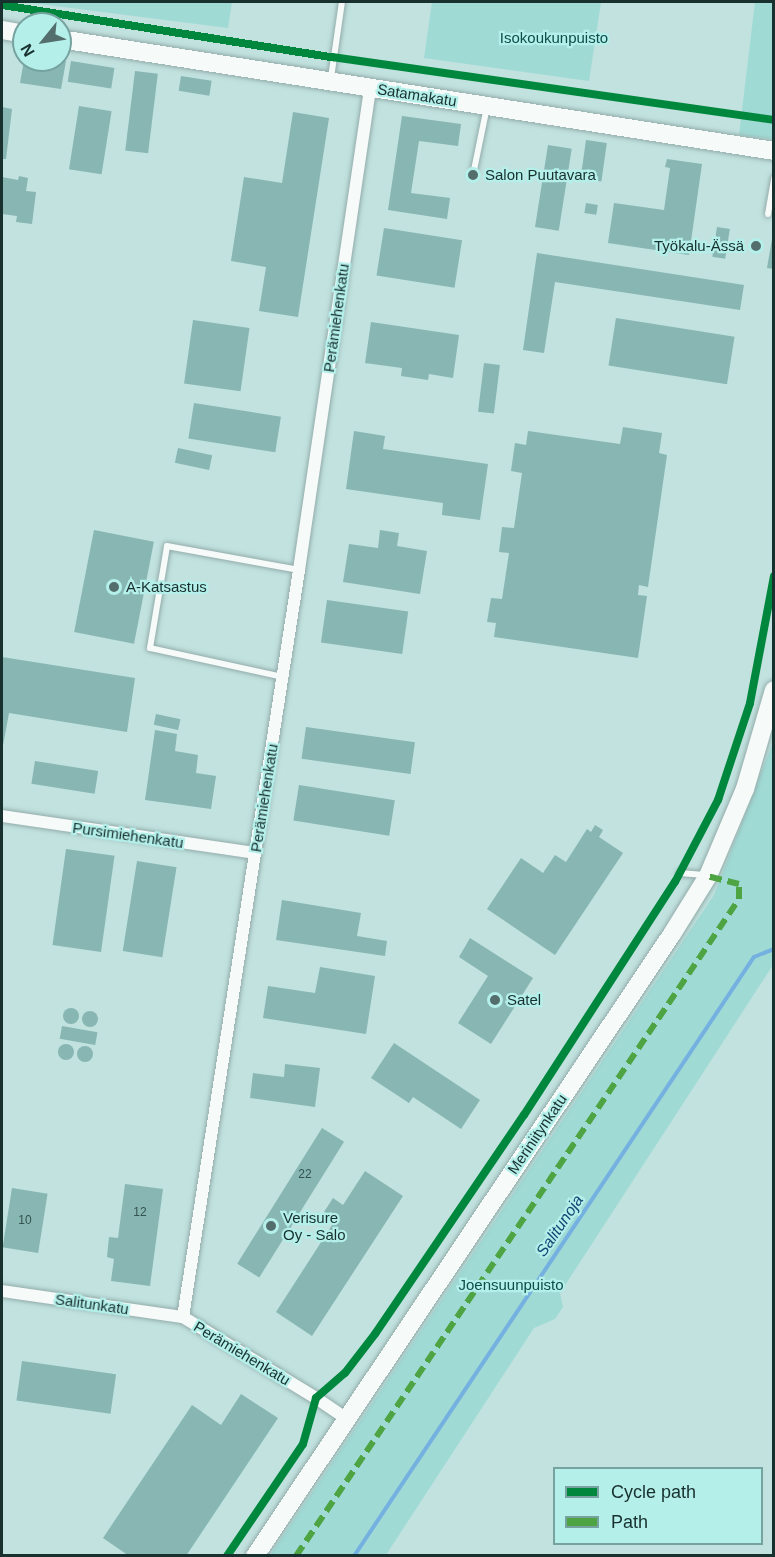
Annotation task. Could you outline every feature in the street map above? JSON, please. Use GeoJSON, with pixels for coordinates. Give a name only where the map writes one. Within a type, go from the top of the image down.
{"type":"FeatureCollection","features":[{"type":"Feature","properties":{"kind":"main road","name":"Satamakatu"},"geometry":{"type":"LineString","coordinates":[[72,41],[774,151]]}},
{"type":"Feature","properties":{"kind":"main road","name":"Meriniitynkatu"},"geometry":{"type":"LineString","coordinates":[[255,1556],[672,934],[708,876],[745,789],[772,710],[774,690]]}},
{"type":"Feature","properties":{"kind":"street","name":"Perämiehenkatu"},"geometry":{"type":"LineString","coordinates":[[347,1419],[183,1317],[283,676],[370,88]]}},
{"type":"Feature","properties":{"kind":"street","name":"Pursimiehenkatu"},"geometry":{"type":"LineString","coordinates":[[2,816],[255,853]]}},
{"type":"Feature","properties":{"kind":"street","name":"Salitunkatu"},"geometry":{"type":"LineString","coordinates":[[2,1291],[183,1317]]}},
{"type":"Feature","properties":{"kind":"lane"},"geometry":{"type":"LineString","coordinates":[[330,81],[342,2]]}},
{"type":"Feature","properties":{"kind":"lane"},"geometry":{"type":"LineString","coordinates":[[473,175],[487,107]]}},
{"type":"Feature","properties":{"kind":"lane"},"geometry":{"type":"LineString","coordinates":[[768,214],[774,179]]}},
{"type":"Feature","properties":{"kind":"lane"},"geometry":{"type":"LineString","coordinates":[[283,676],[150,648],[167,546],[299,570]]}},
{"type":"Feature","properties":{"kind":"lane"},"geometry":{"type":"LineString","coordinates":[[680,873],[708,876]]}},
{"type":"Feature","properties":{"kind":"green space"},"geometry":{"type":"Polygon","coordinates":[[[24,2],[232,2],[228,28],[24,2]]]}},
{"type":"Feature","properties":{"kind":"green space","name":"Isokoukunpuisto"},"geometry":{"type":"Polygon","coordinates":[[[432,2],[601,2],[589,81],[424,58],[432,2]]]}},
{"type":"Feature","properties":{"kind":"green space"},"geometry":{"type":"Polygon","coordinates":[[[755,2],[773,2],[773,139],[739,135],[755,2]]]}},
{"type":"Feature","properties":{"kind":"green space","name":"Joensuunpuisto"},"geometry":{"type":"Polygon","coordinates":[[[773,742],[773,965],[560,1293],[563,1307],[555,1319],[534,1328],[386,1555],[270,1555],[714,895],[773,742]]]}},
{"type":"Feature","properties":{"kind":"building"},"geometry":{"type":"Polygon","coordinates":[[[72,61],[114,68],[111,89],[68,82],[69,72],[72,72],[72,61]]]}},
{"type":"Feature","properties":{"kind":"building"},"geometry":{"type":"Polygon","coordinates":[[[135,71],[158,74],[148,153],[125,150],[135,71]]]}},
{"type":"Feature","properties":{"kind":"building"},"geometry":{"type":"Polygon","coordinates":[[[22,72],[64,72],[61,89],[20,83],[22,72]]]}},
{"type":"Feature","properties":{"kind":"building"},"geometry":{"type":"Polygon","coordinates":[[[181,76],[212,81],[209,96],[179,91],[181,76]]]}},
{"type":"Feature","properties":{"kind":"building"},"geometry":{"type":"Polygon","coordinates":[[[79,106],[112,111],[102,174],[69,169],[79,106]]]}},
{"type":"Feature","properties":{"kind":"building"},"geometry":{"type":"Polygon","coordinates":[[[2,107],[12,109],[6,159],[2,159],[2,107]]]}},
{"type":"Feature","properties":{"kind":"building"},"geometry":{"type":"Polygon","coordinates":[[[293,112],[329,118],[298,317],[259,311],[266,267],[231,261],[244,177],[282,183],[293,112]]]}},
{"type":"Feature","properties":{"kind":"building"},"geometry":{"type":"Polygon","coordinates":[[[402,116],[461,124],[458,146],[419,141],[411,193],[450,198],[447,219],[388,210],[402,116]]]}},
{"type":"Feature","properties":{"kind":"building"},"geometry":{"type":"Polygon","coordinates":[[[586,140],[607,143],[601,182],[581,179],[586,140]]]}},
{"type":"Feature","properties":{"kind":"building"},"geometry":{"type":"Polygon","coordinates":[[[548,145],[572,149],[559,231],[535,227],[548,145]]]}},
{"type":"Feature","properties":{"kind":"building"},"geometry":{"type":"Polygon","coordinates":[[[667,159],[702,164],[689,255],[608,243],[614,203],[664,210],[670,168],[665,167],[667,159]]]}},
{"type":"Feature","properties":{"kind":"building"},"geometry":{"type":"Polygon","coordinates":[[[19,176],[28,178],[26,191],[36,192],[32,224],[16,222],[17,216],[2,214],[2,177],[18,180],[19,176]]]}},
{"type":"Feature","properties":{"kind":"building"},"geometry":{"type":"Polygon","coordinates":[[[586,203],[598,205],[596,215],[584,213],[586,203]]]}},
{"type":"Feature","properties":{"kind":"building"},"geometry":{"type":"Polygon","coordinates":[[[717,227],[730,229],[725,259],[712,257],[717,227]]]}},
{"type":"Feature","properties":{"kind":"building"},"geometry":{"type":"Polygon","coordinates":[[[384,228],[462,240],[455,288],[376,275],[384,228]]]}},
{"type":"Feature","properties":{"kind":"building"},"geometry":{"type":"Polygon","coordinates":[[[772,239],[774,239],[774,269],[767,268],[772,239]]]}},
{"type":"Feature","properties":{"kind":"building"},"geometry":{"type":"Polygon","coordinates":[[[537,253],[744,285],[740,310],[555,282],[544,353],[523,350],[537,253]]]}},
{"type":"Feature","properties":{"kind":"building"},"geometry":{"type":"Polygon","coordinates":[[[616,318],[735,337],[727,384],[608,365],[616,318]]]}},
{"type":"Feature","properties":{"kind":"building"},"geometry":{"type":"Polygon","coordinates":[[[193,320],[249,328],[241,391],[184,383],[193,320]]]}},
{"type":"Feature","properties":{"kind":"building"},"geometry":{"type":"Polygon","coordinates":[[[371,322],[459,335],[453,378],[429,374],[428,380],[401,376],[402,368],[365,363],[371,322]]]}},
{"type":"Feature","properties":{"kind":"building"},"geometry":{"type":"Polygon","coordinates":[[[484,363],[500,365],[494,414],[478,412],[484,363]]]}},
{"type":"Feature","properties":{"kind":"building"},"geometry":{"type":"Polygon","coordinates":[[[194,403],[281,417],[275,452],[188,439],[194,403]]]}},
{"type":"Feature","properties":{"kind":"building"},"geometry":{"type":"Polygon","coordinates":[[[623,427],[662,433],[659,453],[667,455],[648,587],[639,585],[638,595],[647,596],[638,658],[494,637],[496,623],[487,622],[491,598],[502,599],[509,553],[499,552],[502,527],[514,528],[522,473],[511,471],[515,443],[526,445],[528,431],[620,444],[623,427]]]}},
{"type":"Feature","properties":{"kind":"building"},"geometry":{"type":"Polygon","coordinates":[[[354,431],[385,436],[383,449],[488,464],[480,520],[442,515],[443,503],[346,489],[354,431]]]}},
{"type":"Feature","properties":{"kind":"building"},"geometry":{"type":"Polygon","coordinates":[[[178,448],[212,455],[209,470],[175,463],[178,448]]]}},
{"type":"Feature","properties":{"kind":"building","name":"A-Katsastus"},"geometry":{"type":"Polygon","coordinates":[[[94,530],[154,542],[134,644],[74,632],[94,530]]]}},
{"type":"Feature","properties":{"kind":"building"},"geometry":{"type":"Polygon","coordinates":[[[380,530],[399,533],[397,546],[427,551],[420,594],[343,582],[349,544],[378,548],[380,530]]]}},
{"type":"Feature","properties":{"kind":"building"},"geometry":{"type":"Polygon","coordinates":[[[327,600],[408,611],[402,654],[321,643],[327,600]]]}},
{"type":"Feature","properties":{"kind":"building"},"geometry":{"type":"Polygon","coordinates":[[[2,657],[135,678],[127,732],[9,713],[2,751],[2,657]]]}},
{"type":"Feature","properties":{"kind":"building"},"geometry":{"type":"Polygon","coordinates":[[[156,714],[180,719],[178,730],[154,725],[156,714]]]}},
{"type":"Feature","properties":{"kind":"building"},"geometry":{"type":"Polygon","coordinates":[[[306,727],[415,742],[410,774],[302,759],[306,727]]]}},
{"type":"Feature","properties":{"kind":"building"},"geometry":{"type":"Polygon","coordinates":[[[155,730],[177,734],[175,751],[198,755],[196,773],[216,776],[211,809],[145,800],[155,730]]]}},
{"type":"Feature","properties":{"kind":"building"},"geometry":{"type":"Polygon","coordinates":[[[35,761],[98,771],[95,794],[31,784],[35,761]]]}},
{"type":"Feature","properties":{"kind":"building"},"geometry":{"type":"Polygon","coordinates":[[[299,785],[395,800],[389,836],[293,821],[299,785]]]}},
{"type":"Feature","properties":{"kind":"building"},"geometry":{"type":"Polygon","coordinates":[[[595,825],[603,830],[599,837],[623,853],[555,955],[487,909],[521,858],[543,873],[555,855],[566,862],[587,829],[591,832],[595,825]]]}},
{"type":"Feature","properties":{"kind":"building"},"geometry":{"type":"Polygon","coordinates":[[[66,849],[115,856],[101,952],[53,945],[66,849]]]}},
{"type":"Feature","properties":{"kind":"building"},"geometry":{"type":"Polygon","coordinates":[[[137,861],[177,867],[162,957],[123,951],[137,861]]]}},
{"type":"Feature","properties":{"kind":"building"},"geometry":{"type":"Polygon","coordinates":[[[282,900],[361,913],[357,936],[387,941],[385,956],[276,940],[282,900]]]}},
{"type":"Feature","properties":{"kind":"building","name":"Satel"},"geometry":{"type":"Polygon","coordinates":[[[470,938],[533,978],[491,1044],[458,1023],[488,976],[459,957],[470,938]]]}},
{"type":"Feature","properties":{"kind":"building"},"geometry":{"type":"Polygon","coordinates":[[[320,967],[375,976],[366,1034],[263,1018],[268,986],[315,993],[320,967]]]}},
{"type":"Feature","properties":{"kind":"building"},"geometry":{"type":"Polygon","coordinates":[[[68,1008],[74,1008],[79,1016],[77,1022],[68,1024],[63,1019],[63,1013],[68,1008]]]}},
{"type":"Feature","properties":{"kind":"building"},"geometry":{"type":"Polygon","coordinates":[[[87,1011],[93,1011],[98,1019],[96,1025],[87,1027],[82,1022],[82,1016],[87,1011]]]}},
{"type":"Feature","properties":{"kind":"building"},"geometry":{"type":"Polygon","coordinates":[[[62,1026],[97,1032],[95,1045],[60,1039],[62,1026]]]}},
{"type":"Feature","properties":{"kind":"building"},"geometry":{"type":"Polygon","coordinates":[[[394,1043],[480,1100],[461,1129],[413,1097],[409,1103],[371,1078],[394,1043]]]}},
{"type":"Feature","properties":{"kind":"building"},"geometry":{"type":"Polygon","coordinates":[[[63,1044],[69,1044],[74,1052],[72,1058],[63,1060],[58,1055],[58,1049],[63,1044]]]}},
{"type":"Feature","properties":{"kind":"building"},"geometry":{"type":"Polygon","coordinates":[[[82,1046],[88,1046],[93,1054],[91,1060],[82,1062],[77,1057],[77,1051],[82,1046]]]}},
{"type":"Feature","properties":{"kind":"building"},"geometry":{"type":"Polygon","coordinates":[[[285,1064],[320,1068],[315,1107],[250,1098],[253,1073],[284,1077],[285,1064]]]}},
{"type":"Feature","properties":{"kind":"building"},"geometry":{"type":"Polygon","coordinates":[[[322,1128],[344,1142],[259,1277],[237,1264],[322,1128]]]}},
{"type":"Feature","properties":{"kind":"building"},"geometry":{"type":"Polygon","coordinates":[[[365,1171],[403,1196],[312,1336],[276,1312],[336,1219],[324,1212],[333,1198],[343,1205],[365,1171]]]}},
{"type":"Feature","properties":{"kind":"building"},"geometry":{"type":"Polygon","coordinates":[[[125,1184],[163,1189],[150,1286],[111,1281],[114,1259],[107,1257],[109,1237],[118,1238],[125,1184]]]}},
{"type":"Feature","properties":{"kind":"building"},"geometry":{"type":"Polygon","coordinates":[[[12,1188],[48,1194],[38,1253],[3,1247],[12,1188]]]}},
{"type":"Feature","properties":{"kind":"building"},"geometry":{"type":"Polygon","coordinates":[[[22,1361],[116,1374],[111,1414],[16,1401],[22,1361]]]}},
{"type":"Feature","properties":{"kind":"building"},"geometry":{"type":"Polygon","coordinates":[[[241,1394],[278,1418],[186,1556],[129,1556],[103,1538],[192,1405],[221,1425],[241,1394]]]}},
{"type":"Feature","properties":{"kind":"waterway","name":"Salitunoja"},"geometry":{"type":"LineString","coordinates":[[354,1556],[754,957],[774,949]]}},
{"type":"Feature","properties":{"kind":"marked path"},"geometry":{"type":"LineString","coordinates":[[296,1556],[739,899],[739,884],[708,876]]}},
{"type":"Feature","properties":{"kind":"cycle path"},"geometry":{"type":"LineString","coordinates":[[2,5],[332,57],[774,120]]}},
{"type":"Feature","properties":{"kind":"cycle path"},"geometry":{"type":"LineString","coordinates":[[227,1556],[303,1444],[316,1398],[345,1373],[375,1334],[524,1115],[675,882],[718,800],[750,703],[774,576]]}},
{"type":"Feature","properties":{"kind":"place","name":"Salon Puutavara"},"geometry":{"type":"Point","coordinates":[473,175]}},
{"type":"Feature","properties":{"kind":"place","name":"Työkalu-Ässä"},"geometry":{"type":"Point","coordinates":[756,246]}},
{"type":"Feature","properties":{"kind":"place","name":"A-Katsastus"},"geometry":{"type":"Point","coordinates":[114,587]}},
{"type":"Feature","properties":{"kind":"place","name":"Satel"},"geometry":{"type":"Point","coordinates":[495,1000]}},
{"type":"Feature","properties":{"kind":"place","name":"Verisure Oy - Salo"},"geometry":{"type":"Point","coordinates":[271,1226]}}]}
